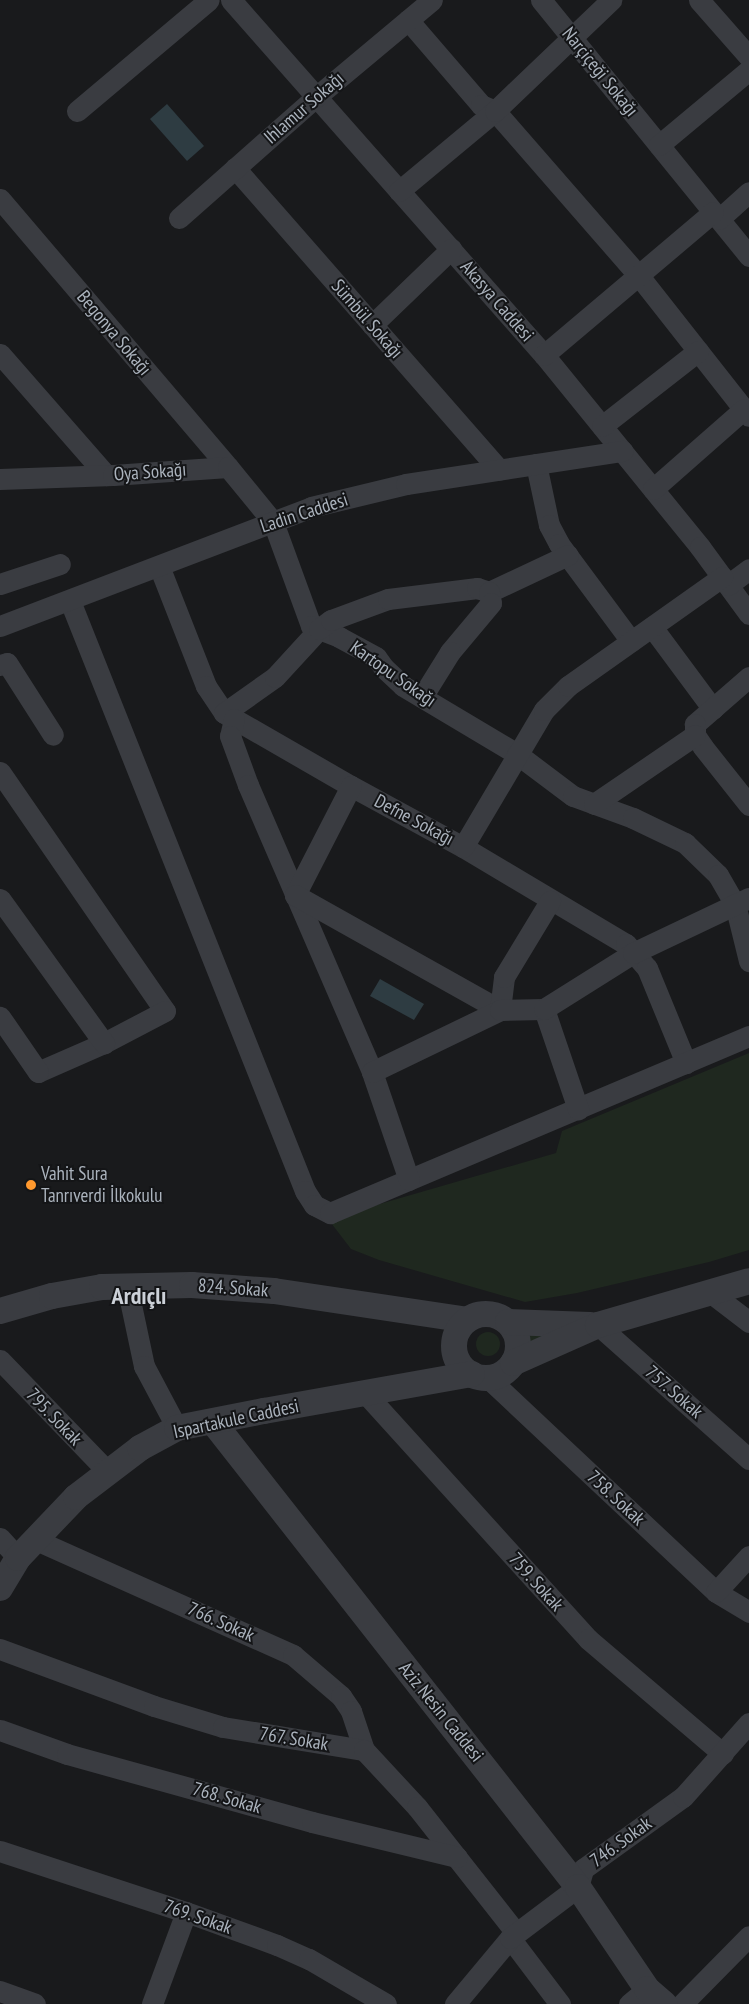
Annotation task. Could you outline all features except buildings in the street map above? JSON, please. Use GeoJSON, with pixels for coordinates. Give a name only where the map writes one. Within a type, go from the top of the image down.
{"type":"FeatureCollection","features":[{"type":"Feature","properties":{"kind":"street"},"geometry":{"type":"LineString","coordinates":[[77,110],[209,0]]}},
{"type":"Feature","properties":{"kind":"street","name":"Akasya Caddesi"},"geometry":{"type":"LineString","coordinates":[[231,0],[544,355],[653,489],[749,614]]}},
{"type":"Feature","properties":{"kind":"street","name":"Narçiçeği Sokağı"},"geometry":{"type":"LineString","coordinates":[[542,0],[749,256]]}},
{"type":"Feature","properties":{"kind":"street"},"geometry":{"type":"LineString","coordinates":[[400,191],[495,111],[610,0]]}},
{"type":"Feature","properties":{"kind":"street"},"geometry":{"type":"LineString","coordinates":[[699,0],[749,57]]}},
{"type":"Feature","properties":{"kind":"street","name":"Ihlamur Sokağı"},"geometry":{"type":"LineString","coordinates":[[179,218],[316,96],[430,1]]}},
{"type":"Feature","properties":{"kind":"street"},"geometry":{"type":"LineString","coordinates":[[408,20],[481,105],[495,111],[639,276],[746,413],[653,489]]}},
{"type":"Feature","properties":{"kind":"street"},"geometry":{"type":"LineString","coordinates":[[659,145],[749,70]]}},
{"type":"Feature","properties":{"kind":"street","name":"Sümbül Sokağı"},"geometry":{"type":"LineString","coordinates":[[235,168],[499,470]]}},
{"type":"Feature","properties":{"kind":"street"},"geometry":{"type":"LineString","coordinates":[[544,355],[639,276],[716,215],[749,192]]}},
{"type":"Feature","properties":{"kind":"street","name":"Begonya Sokağı"},"geometry":{"type":"LineString","coordinates":[[0,199],[228,467]]}},
{"type":"Feature","properties":{"kind":"street"},"geometry":{"type":"LineString","coordinates":[[372,325],[450,248]]}},
{"type":"Feature","properties":{"kind":"street"},"geometry":{"type":"LineString","coordinates":[[602,426],[698,351]]}},
{"type":"Feature","properties":{"kind":"street"},"geometry":{"type":"LineString","coordinates":[[0,354],[106,475]]}},
{"type":"Feature","properties":{"kind":"street","name":"Ladin Caddesi"},"geometry":{"type":"LineString","coordinates":[[0,626],[70,601],[311,507],[406,484],[622,451]]}},
{"type":"Feature","properties":{"kind":"street"},"geometry":{"type":"LineString","coordinates":[[536,464],[549,524],[568,555],[631,641]]}},
{"type":"Feature","properties":{"kind":"street"},"geometry":{"type":"LineString","coordinates":[[228,467],[273,522],[311,626],[319,629]]}},
{"type":"Feature","properties":{"kind":"street","name":"Oya Sokağı"},"geometry":{"type":"LineString","coordinates":[[0,480],[228,467]]}},
{"type":"Feature","properties":{"kind":"street"},"geometry":{"type":"LineString","coordinates":[[409,1180],[372,1072],[248,785],[230,736],[229,716],[275,677],[319,629],[332,620],[388,599],[477,588],[489,592],[568,555]]}},
{"type":"Feature","properties":{"kind":"street"},"geometry":{"type":"LineString","coordinates":[[0,584],[60,564]]}},
{"type":"Feature","properties":{"kind":"street","name":"Defne Sokağı"},"geometry":{"type":"LineString","coordinates":[[159,566],[206,686],[229,716],[463,847],[550,901],[626,944],[647,968],[686,1063]]}},
{"type":"Feature","properties":{"kind":"street"},"geometry":{"type":"LineString","coordinates":[[463,847],[544,710],[568,686],[652,627],[725,581],[749,569]]}},
{"type":"Feature","properties":{"kind":"street"},"geometry":{"type":"LineString","coordinates":[[422,697],[450,652],[491,603],[489,592]]}},
{"type":"Feature","properties":{"kind":"street"},"geometry":{"type":"LineString","coordinates":[[70,601],[305,1190],[314,1204],[330,1213],[749,1036]]}},
{"type":"Feature","properties":{"kind":"street"},"geometry":{"type":"LineString","coordinates":[[652,627],[714,709]]}},
{"type":"Feature","properties":{"kind":"street","name":"Kartopu Sokağı"},"geometry":{"type":"LineString","coordinates":[[319,629],[345,640],[376,657],[384,668],[404,686],[517,754],[573,796],[633,818],[685,843],[742,901],[749,961]]}},
{"type":"Feature","properties":{"kind":"street"},"geometry":{"type":"LineString","coordinates":[[0,665],[7,663],[53,736]]}},
{"type":"Feature","properties":{"kind":"street"},"geometry":{"type":"LineString","coordinates":[[749,677],[696,724],[696,734],[749,806]]}},
{"type":"Feature","properties":{"kind":"street"},"geometry":{"type":"LineString","coordinates":[[594,804],[696,734]]}},
{"type":"Feature","properties":{"kind":"street"},"geometry":{"type":"LineString","coordinates":[[0,772],[165,1011],[104,1043],[38,1072],[0,1017]]}},
{"type":"Feature","properties":{"kind":"street"},"geometry":{"type":"LineString","coordinates":[[295,895],[351,786]]}},
{"type":"Feature","properties":{"kind":"street"},"geometry":{"type":"LineString","coordinates":[[295,895],[500,1010]]}},
{"type":"Feature","properties":{"kind":"street"},"geometry":{"type":"LineString","coordinates":[[0,899],[104,1043]]}},
{"type":"Feature","properties":{"kind":"street"},"geometry":{"type":"LineString","coordinates":[[500,1010],[504,977],[550,901]]}},
{"type":"Feature","properties":{"kind":"street"},"geometry":{"type":"LineString","coordinates":[[372,1072],[500,1010],[544,1009],[633,953],[742,901]]}},
{"type":"Feature","properties":{"kind":"street"},"geometry":{"type":"LineString","coordinates":[[544,1009],[578,1108]]}},
{"type":"Feature","properties":{"kind":"street"},"geometry":{"type":"LineString","coordinates":[[513,1363],[598,1325],[749,1281]]}},
{"type":"Feature","properties":{"kind":"street","name":"824. Sokak"},"geometry":{"type":"LineString","coordinates":[[0,1311],[52,1296],[102,1287],[192,1285],[274,1291],[467,1320]]}},
{"type":"Feature","properties":{"kind":"street"},"geometry":{"type":"LineString","coordinates":[[127,1286],[144,1366],[178,1428]]}},
{"type":"Feature","properties":{"kind":"street"},"geometry":{"type":"LineString","coordinates":[[711,1293],[749,1322]]}},
{"type":"Feature","properties":{"kind":"street"},"geometry":{"type":"LineString","coordinates":[[508,1322],[515,1331],[518,1353],[506,1371],[480,1376],[461,1365],[454,1346],[458,1332],[467,1320],[477,1315],[488,1314],[508,1322],[598,1325]]}},
{"type":"Feature","properties":{"kind":"street","name":"757. Sokak"},"geometry":{"type":"LineString","coordinates":[[598,1325],[749,1459]]}},
{"type":"Feature","properties":{"kind":"street","name":"795. Sokak"},"geometry":{"type":"LineString","coordinates":[[0,1360],[109,1473]]}},
{"type":"Feature","properties":{"kind":"street","name":"Ispartakule Caddesi"},"geometry":{"type":"LineString","coordinates":[[0,1588],[18,1558],[76,1498],[140,1448],[178,1428],[264,1411],[480,1376]]}},
{"type":"Feature","properties":{"kind":"street","name":"758. Sokak"},"geometry":{"type":"LineString","coordinates":[[480,1376],[716,1592],[749,1612]]}},
{"type":"Feature","properties":{"kind":"street","name":"759. Sokak"},"geometry":{"type":"LineString","coordinates":[[366,1394],[588,1639],[722,1754]]}},
{"type":"Feature","properties":{"kind":"street","name":"Aziz Nesin Caddesi"},"geometry":{"type":"LineString","coordinates":[[214,1422],[578,1887],[647,1999]]}},
{"type":"Feature","properties":{"kind":"street"},"geometry":{"type":"LineString","coordinates":[[0,1538],[18,1558]]}},
{"type":"Feature","properties":{"kind":"street","name":"766. Sokak"},"geometry":{"type":"LineString","coordinates":[[36,1540],[293,1655],[341,1696],[351,1711],[364,1750]]}},
{"type":"Feature","properties":{"kind":"street"},"geometry":{"type":"LineString","coordinates":[[716,1592],[749,1556]]}},
{"type":"Feature","properties":{"kind":"street","name":"767. Sokak"},"geometry":{"type":"LineString","coordinates":[[0,1649],[154,1706],[222,1727],[364,1750]]}},
{"type":"Feature","properties":{"kind":"street","name":"746. Sokak"},"geometry":{"type":"LineString","coordinates":[[455,2004],[513,1935],[578,1887],[583,1869],[683,1797],[749,1722]]}},
{"type":"Feature","properties":{"kind":"street","name":"768. Sokak"},"geometry":{"type":"LineString","coordinates":[[0,1730],[76,1757],[312,1822],[457,1858]]}},
{"type":"Feature","properties":{"kind":"street"},"geometry":{"type":"LineString","coordinates":[[364,1750],[418,1807],[513,1935],[560,2004]]}},
{"type":"Feature","properties":{"kind":"street","name":"769. Sokak"},"geometry":{"type":"LineString","coordinates":[[0,1851],[186,1912],[309,1959],[386,2004]]}},
{"type":"Feature","properties":{"kind":"street"},"geometry":{"type":"LineString","coordinates":[[152,2004],[186,1912]]}},
{"type":"Feature","properties":{"kind":"street"},"geometry":{"type":"LineString","coordinates":[[682,2004],[749,1936]]}},
{"type":"Feature","properties":{"kind":"street"},"geometry":{"type":"LineString","coordinates":[[5,1996],[35,2004]]}},
{"type":"Feature","properties":{"kind":"shaded area"},"geometry":{"type":"Polygon","coordinates":[[[167,104],[204,146],[187,161],[150,119],[167,104]]]}},
{"type":"Feature","properties":{"kind":"shaded area"},"geometry":{"type":"Polygon","coordinates":[[[380,979],[424,1004],[414,1020],[370,996],[380,979]]]}},
{"type":"Feature","properties":{"kind":"shaded area"},"geometry":{"type":"Polygon","coordinates":[[[749,1053],[749,1250],[709,1262],[577,1293],[525,1302],[379,1260],[351,1249],[328,1219],[556,1153],[562,1131],[749,1053]]]}},
{"type":"Feature","properties":{"kind":"shaded area"},"geometry":{"type":"Polygon","coordinates":[[[555,1331],[520,1347],[519,1336],[555,1331]]]}},
{"type":"Feature","properties":{"kind":"shaded area"},"geometry":{"type":"Polygon","coordinates":[[[488,1332],[496,1336],[500,1344],[496,1352],[488,1356],[480,1352],[476,1344],[480,1336],[488,1332]]]}},
{"type":"Feature","properties":{"kind":"place","name":"Vahit Sura Tanrıverdi İlkokulu"},"geometry":{"type":"Point","coordinates":[31,1185]}},
{"type":"Feature","properties":{"kind":"district","name":"Ardıçlı"},"geometry":{"type":"Point","coordinates":[139,1296]}}]}
